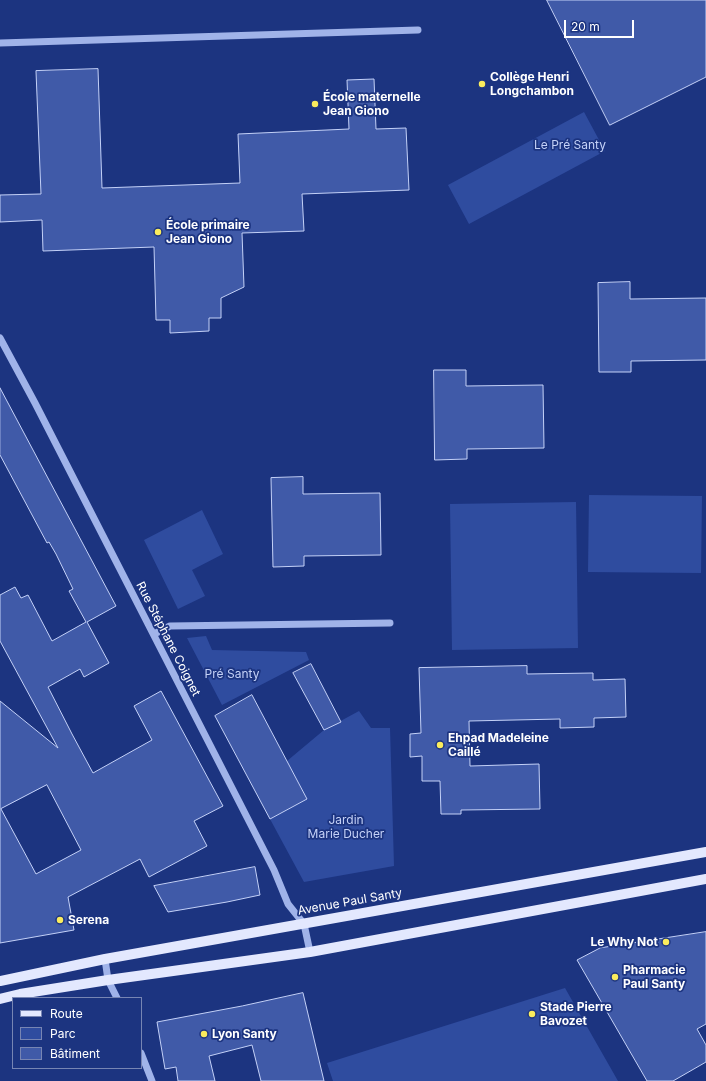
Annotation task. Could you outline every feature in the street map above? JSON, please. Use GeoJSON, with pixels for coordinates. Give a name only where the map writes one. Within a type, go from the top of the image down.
{"type":"FeatureCollection","features":[{"type":"Feature","properties":{"kind":"main road","name":"Avenue Paul Santy"},"geometry":{"type":"LineString","coordinates":[[0,981],[105,959],[706,852]]}},
{"type":"Feature","properties":{"kind":"main road"},"geometry":{"type":"LineString","coordinates":[[0,999],[108,980],[310,952],[706,879]]}},
{"type":"Feature","properties":{"kind":"street"},"geometry":{"type":"LineString","coordinates":[[0,43],[418,30]]}},
{"type":"Feature","properties":{"kind":"street","name":"Rue Stéphane Coignet"},"geometry":{"type":"LineString","coordinates":[[0,338],[154,634],[274,870],[288,904],[304,924],[310,952]]}},
{"type":"Feature","properties":{"kind":"street"},"geometry":{"type":"LineString","coordinates":[[154,634],[170,626],[390,623]]}},
{"type":"Feature","properties":{"kind":"street"},"geometry":{"type":"LineString","coordinates":[[105,959],[108,980],[116,997]]}},
{"type":"Feature","properties":{"kind":"street"},"geometry":{"type":"LineString","coordinates":[[142,1056],[152,1081]]}},
{"type":"Feature","properties":{"kind":"green space","name":"Le Pré Santy"},"geometry":{"type":"Polygon","coordinates":[[[584,112],[605,151],[469,224],[448,185],[584,112]]]}},
{"type":"Feature","properties":{"kind":"green space"},"geometry":{"type":"Polygon","coordinates":[[[589,495],[702,496],[701,573],[588,572],[589,495]]]}},
{"type":"Feature","properties":{"kind":"green space"},"geometry":{"type":"Polygon","coordinates":[[[576,502],[578,648],[452,650],[450,504],[576,502]]]}},
{"type":"Feature","properties":{"kind":"green space"},"geometry":{"type":"Polygon","coordinates":[[[202,510],[223,554],[192,570],[205,596],[178,609],[144,540],[202,510]]]}},
{"type":"Feature","properties":{"kind":"green space","name":"Pré Santy"},"geometry":{"type":"Polygon","coordinates":[[[206,636],[212,650],[306,652],[309,660],[222,705],[187,638],[206,636]]]}},
{"type":"Feature","properties":{"kind":"green space","name":"Jardin Marie Ducher"},"geometry":{"type":"Polygon","coordinates":[[[359,711],[371,728],[390,728],[394,866],[304,882],[270,819],[307,799],[287,761],[324,730],[359,711]]]}},
{"type":"Feature","properties":{"kind":"green space","name":"Stade Pierre Bavozet"},"geometry":{"type":"Polygon","coordinates":[[[565,988],[618,1081],[333,1081],[327,1063],[565,988]]]}},
{"type":"Feature","properties":{"kind":"building"},"geometry":{"type":"Polygon","coordinates":[[[547,0],[706,0],[706,77],[610,125],[547,0]]]}},
{"type":"Feature","properties":{"kind":"building"},"geometry":{"type":"Polygon","coordinates":[[[98,69],[102,188],[240,183],[238,134],[349,129],[347,80],[374,79],[376,129],[406,128],[409,190],[302,194],[304,231],[242,233],[244,287],[221,298],[221,318],[209,318],[209,331],[170,333],[170,320],[156,320],[154,247],[43,251],[42,220],[0,222],[0,195],[41,194],[36,71],[98,69]]]}},
{"type":"Feature","properties":{"kind":"building"},"geometry":{"type":"Polygon","coordinates":[[[630,282],[630,299],[706,298],[706,360],[631,361],[631,372],[599,372],[598,283],[630,282]]]}},
{"type":"Feature","properties":{"kind":"building"},"geometry":{"type":"Polygon","coordinates":[[[434,370],[466,370],[466,386],[543,385],[544,448],[467,449],[467,459],[435,460],[434,370]]]}},
{"type":"Feature","properties":{"kind":"building"},"geometry":{"type":"Polygon","coordinates":[[[0,388],[116,606],[87,622],[109,663],[84,677],[80,669],[48,687],[93,773],[152,740],[134,706],[161,691],[223,806],[194,821],[207,846],[149,877],[140,859],[68,897],[74,930],[0,943],[0,701],[58,748],[0,641],[0,595],[15,587],[21,598],[28,595],[52,641],[86,622],[69,591],[73,589],[56,554],[49,542],[47,543],[0,455],[0,388]],[[47,785],[1,809],[36,874],[81,850],[47,785]]]}},
{"type":"Feature","properties":{"kind":"building"},"geometry":{"type":"Polygon","coordinates":[[[303,477],[303,494],[380,493],[381,555],[304,556],[304,566],[273,567],[271,478],[303,477]]]}},
{"type":"Feature","properties":{"kind":"building"},"geometry":{"type":"Polygon","coordinates":[[[311,664],[341,722],[324,730],[293,673],[311,664]]]}},
{"type":"Feature","properties":{"kind":"building","name":"Ehpad Madeleine Caillé"},"geometry":{"type":"Polygon","coordinates":[[[527,666],[527,674],[593,673],[593,680],[625,679],[626,717],[594,718],[594,727],[560,728],[560,719],[469,721],[470,766],[539,764],[540,809],[461,810],[461,814],[441,814],[440,781],[422,781],[422,756],[410,757],[410,734],[421,733],[419,668],[527,666]]]}},
{"type":"Feature","properties":{"kind":"building"},"geometry":{"type":"Polygon","coordinates":[[[252,695],[307,799],[270,819],[215,716],[252,695]]]}},
{"type":"Feature","properties":{"kind":"building"},"geometry":{"type":"Polygon","coordinates":[[[255,867],[260,895],[227,902],[168,912],[154,886],[255,867]]]}},
{"type":"Feature","properties":{"kind":"building"},"geometry":{"type":"Polygon","coordinates":[[[706,932],[706,1024],[697,1029],[706,1045],[706,1062],[673,1081],[647,1081],[577,960],[600,948],[706,932]]]}},
{"type":"Feature","properties":{"kind":"building"},"geometry":{"type":"Polygon","coordinates":[[[303,993],[324,1081],[261,1081],[252,1045],[209,1056],[215,1081],[178,1081],[176,1067],[165,1069],[157,1022],[303,993]]]}},
{"type":"Feature","properties":{"kind":"place","name":"Collège Henri Longchambon"},"geometry":{"type":"Point","coordinates":[482,84]}},
{"type":"Feature","properties":{"kind":"place","name":"École maternelle Jean Giono"},"geometry":{"type":"Point","coordinates":[315,104]}},
{"type":"Feature","properties":{"kind":"place","name":"École primaire Jean Giono"},"geometry":{"type":"Point","coordinates":[158,232]}},
{"type":"Feature","properties":{"kind":"place","name":"Ehpad Madeleine Caillé"},"geometry":{"type":"Point","coordinates":[440,745]}},
{"type":"Feature","properties":{"kind":"place","name":"Serena"},"geometry":{"type":"Point","coordinates":[60,920]}},
{"type":"Feature","properties":{"kind":"place","name":"Le Why Not"},"geometry":{"type":"Point","coordinates":[666,942]}},
{"type":"Feature","properties":{"kind":"place","name":"Pharmacie Paul Santy"},"geometry":{"type":"Point","coordinates":[615,977]}},
{"type":"Feature","properties":{"kind":"place","name":"Stade Pierre Bavozet"},"geometry":{"type":"Point","coordinates":[532,1014]}},
{"type":"Feature","properties":{"kind":"place","name":"Lyon Santy"},"geometry":{"type":"Point","coordinates":[204,1034]}}]}
